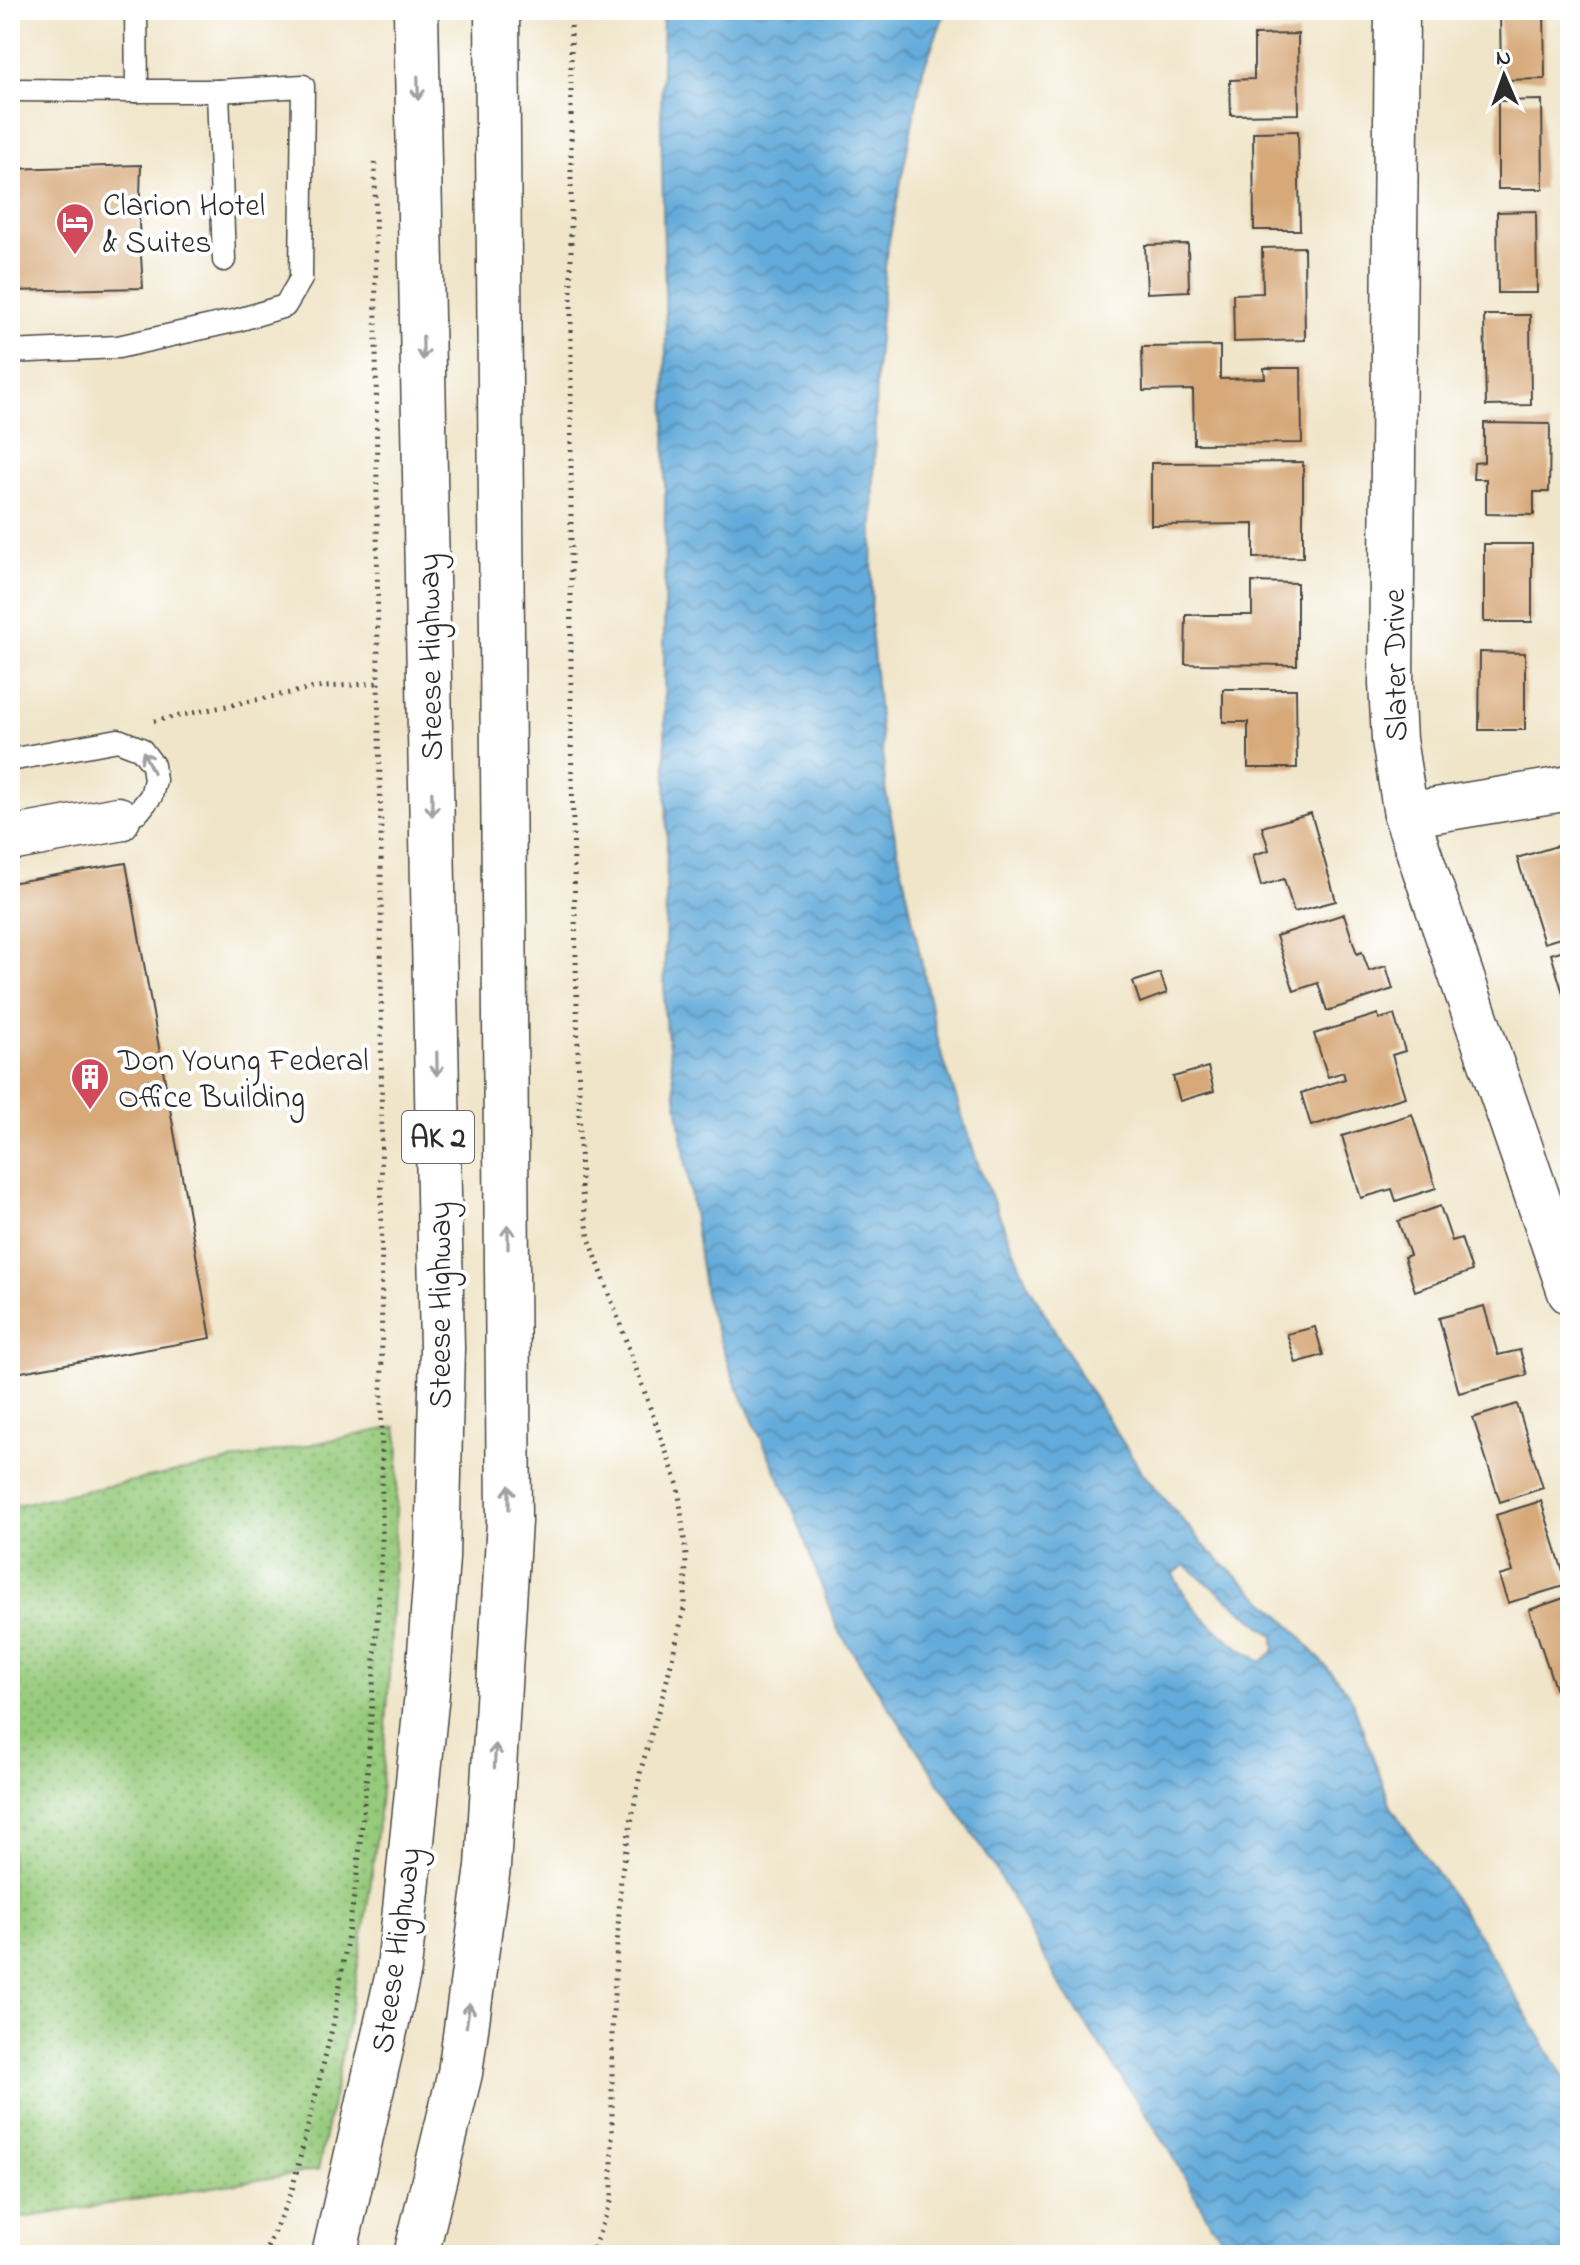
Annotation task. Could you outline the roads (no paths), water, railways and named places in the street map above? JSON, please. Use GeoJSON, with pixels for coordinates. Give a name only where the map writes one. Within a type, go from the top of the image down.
{"type":"FeatureCollection","features":[{"type":"Feature","properties":{"kind":"main road","name":"Steese Highway"},"geometry":{"type":"LineString","coordinates":[[334,2255],[399,1969],[427,1693],[437,1558],[442,1348],[416,10]]}},
{"type":"Feature","properties":{"kind":"main road","name":"AK 2"},"geometry":{"type":"LineString","coordinates":[[416,2255],[460,2073],[488,1867],[509,1521],[497,10]]}},
{"type":"Feature","properties":{"kind":"main road","name":"Slater Drive"},"geometry":{"type":"LineString","coordinates":[[1397,10],[1391,683],[1394,740],[1406,815],[1570,1292]]}},
{"type":"Feature","properties":{"kind":"main road"},"geometry":{"type":"LineString","coordinates":[[1406,815],[1570,788]]}},
{"type":"Feature","properties":{"kind":"main road"},"geometry":{"type":"LineString","coordinates":[[10,839],[118,819]]}},
{"type":"Feature","properties":{"kind":"main road"},"geometry":{"type":"LineString","coordinates":[[434,2255],[460,2073]]}},
{"type":"Feature","properties":{"kind":"main road"},"geometry":{"type":"LineString","coordinates":[[314,2255],[371,2100]]}},
{"type":"Feature","properties":{"kind":"lane"},"geometry":{"type":"LineString","coordinates":[[136,10],[137,91]]}},
{"type":"Feature","properties":{"kind":"lane"},"geometry":{"type":"LineString","coordinates":[[10,90],[218,91],[303,86],[301,279],[285,306],[118,347],[10,352]]}},
{"type":"Feature","properties":{"kind":"lane"},"geometry":{"type":"LineString","coordinates":[[218,91],[224,260]]}},
{"type":"Feature","properties":{"kind":"lane"},"geometry":{"type":"LineString","coordinates":[[10,760],[118,740],[141,749],[153,765],[155,780],[151,796],[139,811],[118,819]]}},
{"type":"Feature","properties":{"kind":"water"},"geometry":{"type":"Polygon","coordinates":[[[663,10],[946,10],[923,70],[886,256],[876,372],[871,628],[886,793],[939,1046],[979,1167],[1027,1282],[1086,1385],[1144,1475],[1209,1551],[1287,1621],[1349,1693],[1392,1808],[1485,1945],[1570,2087],[1570,2255],[1238,2255],[1212,2226],[1168,2147],[1061,1987],[992,1863],[837,1628],[792,1506],[734,1379],[706,1302],[664,1012],[667,840],[664,668],[666,335],[661,120],[663,10]],[[1185,1565],[1173,1574],[1190,1601],[1211,1624],[1261,1662],[1275,1650],[1274,1636],[1185,1565]]]}},
{"type":"Feature","properties":{"kind":"place","name":"Clarion Hotel & Suites"},"geometry":{"type":"Point","coordinates":[75,256]}},
{"type":"Feature","properties":{"kind":"place","name":"Don Young Federal Office Building"},"geometry":{"type":"Point","coordinates":[90,1111]}}]}
